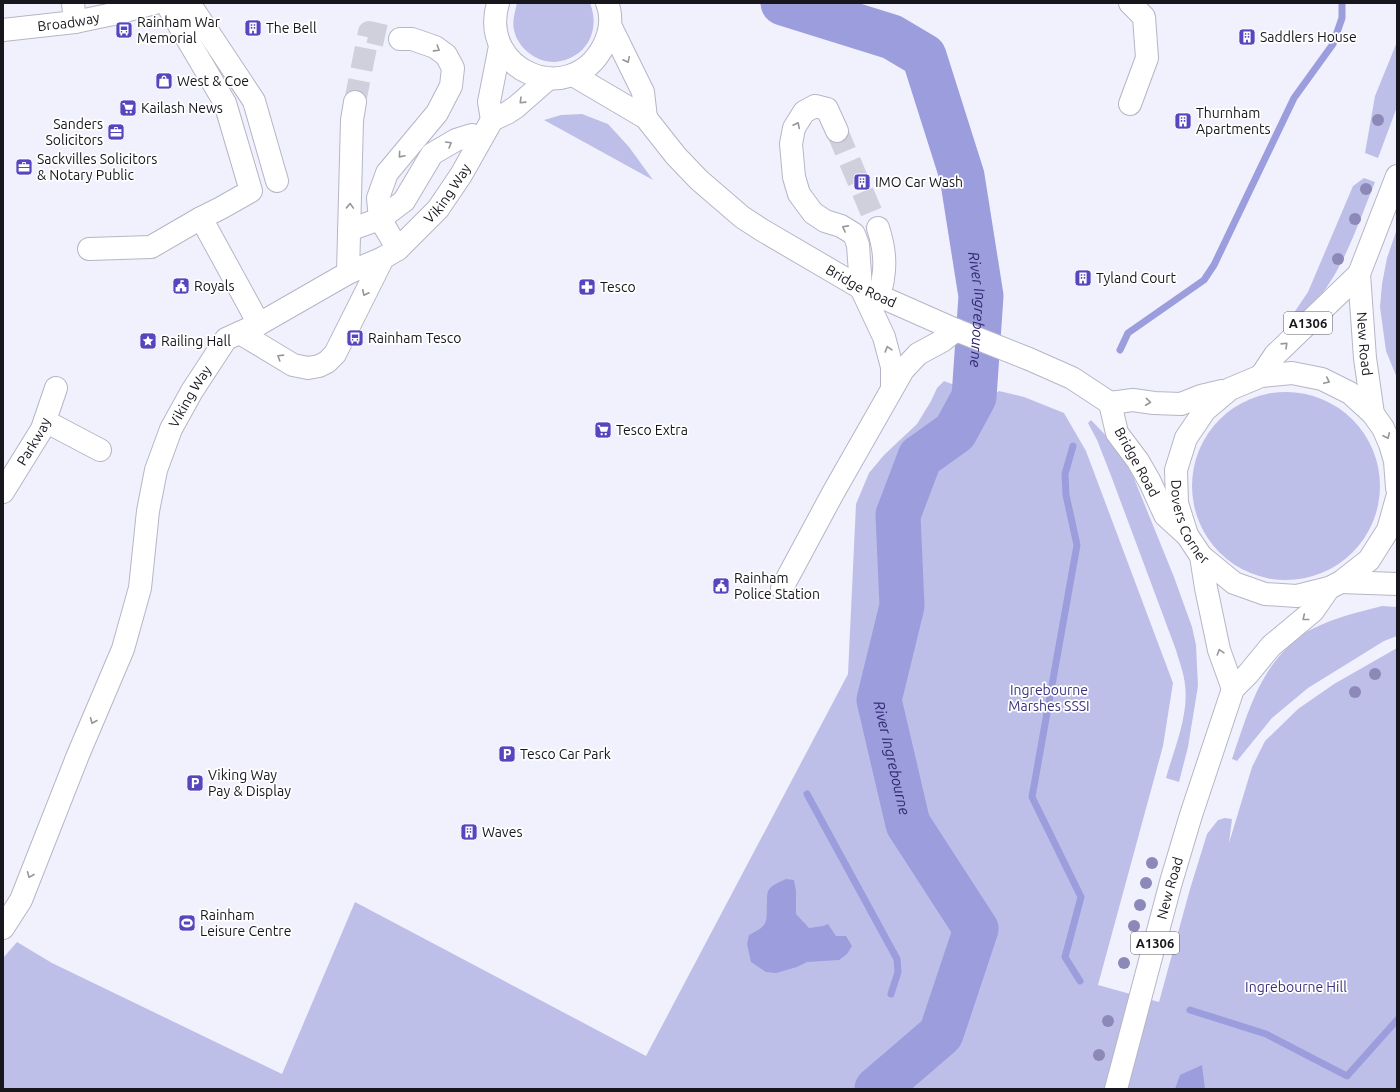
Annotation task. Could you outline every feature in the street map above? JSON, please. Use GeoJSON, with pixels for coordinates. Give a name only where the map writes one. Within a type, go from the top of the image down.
{"type":"FeatureCollection","features":[{"type":"Feature","properties":{"kind":"main road","name":"Broadway"},"geometry":{"type":"LineString","coordinates":[[3,30],[74,13],[118,13],[155,3]]}},
{"type":"Feature","properties":{"kind":"main road"},"geometry":{"type":"LineString","coordinates":[[89,249],[151,247],[251,191],[225,102],[166,3]]}},
{"type":"Feature","properties":{"kind":"main road"},"geometry":{"type":"LineString","coordinates":[[189,3],[254,101],[276,181]]}},
{"type":"Feature","properties":{"kind":"main road"},"geometry":{"type":"LineString","coordinates":[[493,5],[495,29],[500,46],[509,59],[520,69],[533,76],[561,78],[573,75],[588,67],[599,55],[607,41],[610,25],[609,8],[607,3]]}},
{"type":"Feature","properties":{"kind":"main road"},"geometry":{"type":"LineString","coordinates":[[1130,3],[1144,17],[1147,58],[1130,104]]}},
{"type":"Feature","properties":{"kind":"main road"},"geometry":{"type":"LineString","coordinates":[[610,25],[643,92],[646,118]]}},
{"type":"Feature","properties":{"kind":"main road"},"geometry":{"type":"LineString","coordinates":[[240,333],[293,365],[308,368],[319,366],[327,362],[335,354],[391,254],[380,219],[378,198],[387,172],[437,113],[451,86],[453,68],[446,55],[435,46],[412,40],[400,39]]}},
{"type":"Feature","properties":{"kind":"main road"},"geometry":{"type":"LineString","coordinates":[[487,129],[489,102],[500,46]]}},
{"type":"Feature","properties":{"kind":"main road","name":"Bridge Road"},"geometry":{"type":"LineString","coordinates":[[573,75],[646,118],[685,166],[742,217],[762,230],[870,292],[956,330],[1072,378],[1110,403],[1117,433],[1138,461],[1150,482],[1165,515],[1187,535]]}},
{"type":"Feature","properties":{"kind":"main road"},"geometry":{"type":"LineString","coordinates":[[349,230],[380,219],[404,201],[432,154],[461,138],[487,129],[516,107],[548,78]]}},
{"type":"Feature","properties":{"kind":"main road"},"geometry":{"type":"LineString","coordinates":[[348,273],[352,120],[355,102]]}},
{"type":"Feature","properties":{"kind":"main road"},"geometry":{"type":"LineString","coordinates":[[837,130],[827,109],[816,106],[804,112],[794,128],[791,144],[794,177],[799,194],[813,212],[825,221],[841,226],[854,234],[892,367],[892,387]]}},
{"type":"Feature","properties":{"kind":"main road","name":"Viking Way"},"geometry":{"type":"LineString","coordinates":[[3,928],[21,900],[78,755],[122,650],[140,588],[148,511],[156,470],[171,429],[204,371],[226,339],[259,324],[348,273],[391,254],[438,209],[461,175],[487,129]]}},
{"type":"Feature","properties":{"kind":"main road","name":"New Road"},"geometry":{"type":"LineString","coordinates":[[1261,376],[1275,355],[1359,274],[1397,176]]}},
{"type":"Feature","properties":{"kind":"main road"},"geometry":{"type":"LineString","coordinates":[[201,218],[259,324]]}},
{"type":"Feature","properties":{"kind":"main road"},"geometry":{"type":"LineString","coordinates":[[870,292],[883,278],[884,272],[882,243],[878,228]]}},
{"type":"Feature","properties":{"kind":"main road","name":"New Road"},"geometry":{"type":"LineString","coordinates":[[1359,274],[1365,358],[1373,414]]}},
{"type":"Feature","properties":{"kind":"main road"},"geometry":{"type":"LineString","coordinates":[[782,588],[892,387],[903,370],[918,354],[942,341],[956,330]]}},
{"type":"Feature","properties":{"kind":"main road","name":"Dovers Corner"},"geometry":{"type":"LineString","coordinates":[[1397,488],[1396,461],[1383,428],[1373,414],[1350,393],[1322,379],[1292,373],[1261,376],[1230,389],[1205,410],[1186,438],[1176,470],[1177,503],[1187,535],[1201,556],[1234,583],[1265,594],[1297,596],[1335,585],[1369,560],[1388,530],[1397,498]]}},
{"type":"Feature","properties":{"kind":"main road","name":"Parkway"},"geometry":{"type":"LineString","coordinates":[[3,492],[42,428],[56,388]]}},
{"type":"Feature","properties":{"kind":"main road"},"geometry":{"type":"LineString","coordinates":[[1110,403],[1133,400],[1154,403],[1181,404],[1201,396],[1230,389]]}},
{"type":"Feature","properties":{"kind":"main road"},"geometry":{"type":"LineString","coordinates":[[45,420],[100,450]]}},
{"type":"Feature","properties":{"kind":"main road"},"geometry":{"type":"LineString","coordinates":[[1201,556],[1219,650],[1232,689]]}},
{"type":"Feature","properties":{"kind":"main road"},"geometry":{"type":"LineString","coordinates":[[1335,585],[1397,584]]}},
{"type":"Feature","properties":{"kind":"main road","name":"New Road"},"geometry":{"type":"LineString","coordinates":[[1116,1089],[1171,882],[1232,689],[1248,674],[1271,646],[1313,611],[1335,585]]}},
{"type":"Feature","properties":{"kind":"green space"},"geometry":{"type":"Polygon","coordinates":[[[517,3],[590,3],[594,22],[590,39],[579,53],[571,58],[553,62],[538,59],[525,50],[516,37],[513,23],[517,3]]]}},
{"type":"Feature","properties":{"kind":"green space"},"geometry":{"type":"Polygon","coordinates":[[[1397,42],[1397,107],[1378,158],[1365,153],[1375,96],[1397,42]]]}},
{"type":"Feature","properties":{"kind":"green space"},"geometry":{"type":"Polygon","coordinates":[[[582,114],[608,124],[629,147],[653,180],[544,120],[561,115],[582,114]]]}},
{"type":"Feature","properties":{"kind":"green space"},"geometry":{"type":"Polygon","coordinates":[[[1364,178],[1375,182],[1340,265],[1321,295],[1310,308],[1283,329],[1308,292],[1353,186],[1364,178]]]}},
{"type":"Feature","properties":{"kind":"green space"},"geometry":{"type":"Polygon","coordinates":[[[1397,229],[1397,378],[1386,351],[1380,307],[1382,284],[1387,258],[1397,229]]]}},
{"type":"Feature","properties":{"kind":"green space"},"geometry":{"type":"Polygon","coordinates":[[[944,381],[989,398],[999,391],[1024,397],[1064,413],[1086,451],[1173,683],[1163,746],[1098,985],[1159,1002],[1190,889],[1207,834],[1218,820],[1225,818],[1232,819],[1229,843],[1252,767],[1265,741],[1298,709],[1334,684],[1397,648],[1397,1089],[3,1089],[3,958],[17,942],[52,963],[282,1074],[355,902],[646,1056],[848,674],[856,504],[869,473],[884,455],[917,424],[937,388],[944,381]]]}},
{"type":"Feature","properties":{"kind":"green space"},"geometry":{"type":"Polygon","coordinates":[[[1286,392],[1304,394],[1322,399],[1346,413],[1359,426],[1373,450],[1378,468],[1380,486],[1378,504],[1373,522],[1359,546],[1346,559],[1322,573],[1304,578],[1286,580],[1268,578],[1250,573],[1226,559],[1213,546],[1199,522],[1194,504],[1192,486],[1194,468],[1199,450],[1213,426],[1226,413],[1250,399],[1268,394],[1286,392]]]}},
{"type":"Feature","properties":{"kind":"green space"},"geometry":{"type":"Polygon","coordinates":[[[1091,420],[1113,443],[1133,476],[1174,577],[1192,627],[1196,645],[1198,686],[1188,747],[1179,782],[1166,778],[1183,720],[1186,696],[1184,676],[1176,650],[1110,473],[1097,440],[1088,423],[1091,420]]]}},
{"type":"Feature","properties":{"kind":"green space"},"geometry":{"type":"Polygon","coordinates":[[[1382,606],[1397,607],[1397,636],[1384,641],[1308,688],[1272,718],[1237,761],[1232,759],[1248,713],[1261,684],[1269,670],[1290,645],[1301,635],[1320,625],[1351,614],[1382,606]]]}},
{"type":"Feature","properties":{"kind":"shaded area"},"geometry":{"type":"Polygon","coordinates":[[[786,879],[794,880],[796,891],[796,914],[809,928],[828,924],[836,936],[846,936],[852,946],[847,954],[839,960],[807,962],[797,967],[776,973],[766,972],[751,962],[747,944],[749,935],[756,932],[766,922],[767,894],[769,889],[786,879]]]}},
{"type":"Feature","properties":{"kind":"shaded area"},"geometry":{"type":"Polygon","coordinates":[[[1202,1065],[1205,1089],[1175,1089],[1180,1075],[1202,1065]]]}},
{"type":"Feature","properties":{"kind":"waterway","name":"River Ingrebourne"},"geometry":{"type":"LineString","coordinates":[[783,3],[892,37],[924,56],[962,176],[981,296],[974,397],[955,432],[920,457],[898,515],[902,606],[879,700],[908,824],[976,929],[941,1034],[877,1089]]}},
{"type":"Feature","properties":{"kind":"waterway"},"geometry":{"type":"LineString","coordinates":[[1120,350],[1128,333],[1204,280],[1214,265],[1294,98],[1333,44],[1342,18],[1342,3]]}},
{"type":"Feature","properties":{"kind":"waterway"},"geometry":{"type":"LineString","coordinates":[[1073,446],[1065,474],[1066,495],[1077,545],[1032,797],[1081,897],[1065,957],[1080,981]]}},
{"type":"Feature","properties":{"kind":"waterway"},"geometry":{"type":"LineString","coordinates":[[807,794],[897,959],[898,972],[891,994]]}},
{"type":"Feature","properties":{"kind":"waterway"},"geometry":{"type":"LineString","coordinates":[[1190,1010],[1266,1034],[1347,1076],[1397,1020]]}},
{"type":"Feature","properties":{"kind":"tunnel"},"geometry":{"type":"LineString","coordinates":[[355,102],[369,32],[400,39]]}},
{"type":"Feature","properties":{"kind":"tunnel"},"geometry":{"type":"LineString","coordinates":[[837,131],[878,228]]}},
{"type":"Feature","properties":{"kind":"place","name":"The Bell"},"geometry":{"type":"Point","coordinates":[253,28]}},
{"type":"Feature","properties":{"kind":"place","name":"Rainham War Memorial"},"geometry":{"type":"Point","coordinates":[124,30]}},
{"type":"Feature","properties":{"kind":"place","name":"Saddlers House"},"geometry":{"type":"Point","coordinates":[1247,37]}},
{"type":"Feature","properties":{"kind":"place","name":"West & Coe"},"geometry":{"type":"Point","coordinates":[164,81]}},
{"type":"Feature","properties":{"kind":"place","name":"Kailash News"},"geometry":{"type":"Point","coordinates":[128,108]}},
{"type":"Feature","properties":{"kind":"place","name":"Thurnham Apartments"},"geometry":{"type":"Point","coordinates":[1183,121]}},
{"type":"Feature","properties":{"kind":"place","name":"Sanders Solicitors"},"geometry":{"type":"Point","coordinates":[116,132]}},
{"type":"Feature","properties":{"kind":"place","name":"Sackvilles Solicitors & Notary Public"},"geometry":{"type":"Point","coordinates":[24,167]}},
{"type":"Feature","properties":{"kind":"place","name":"IMO Car Wash"},"geometry":{"type":"Point","coordinates":[862,182]}},
{"type":"Feature","properties":{"kind":"place","name":"Tyland Court"},"geometry":{"type":"Point","coordinates":[1083,278]}},
{"type":"Feature","properties":{"kind":"place","name":"Royals"},"geometry":{"type":"Point","coordinates":[181,286]}},
{"type":"Feature","properties":{"kind":"place","name":"Tesco"},"geometry":{"type":"Point","coordinates":[587,287]}},
{"type":"Feature","properties":{"kind":"place","name":"Rainham Tesco"},"geometry":{"type":"Point","coordinates":[355,338]}},
{"type":"Feature","properties":{"kind":"place","name":"Railing Hall"},"geometry":{"type":"Point","coordinates":[148,341]}},
{"type":"Feature","properties":{"kind":"place","name":"Tesco Extra"},"geometry":{"type":"Point","coordinates":[603,430]}},
{"type":"Feature","properties":{"kind":"place","name":"Rainham Police Station"},"geometry":{"type":"Point","coordinates":[721,586]}},
{"type":"Feature","properties":{"kind":"place","name":"Tesco Car Park"},"geometry":{"type":"Point","coordinates":[507,754]}},
{"type":"Feature","properties":{"kind":"place","name":"Viking Way Pay & Display"},"geometry":{"type":"Point","coordinates":[195,783]}},
{"type":"Feature","properties":{"kind":"place","name":"Waves"},"geometry":{"type":"Point","coordinates":[469,832]}},
{"type":"Feature","properties":{"kind":"place","name":"Rainham Leisure Centre"},"geometry":{"type":"Point","coordinates":[187,923]}},
{"type":"Feature","properties":{"kind":"park label","name":"Ingrebourne Marshes SSSI"},"geometry":{"type":"Point","coordinates":[1049,698]}},
{"type":"Feature","properties":{"kind":"park label","name":"Ingrebourne Hill"},"geometry":{"type":"Point","coordinates":[1296,987]}}]}
